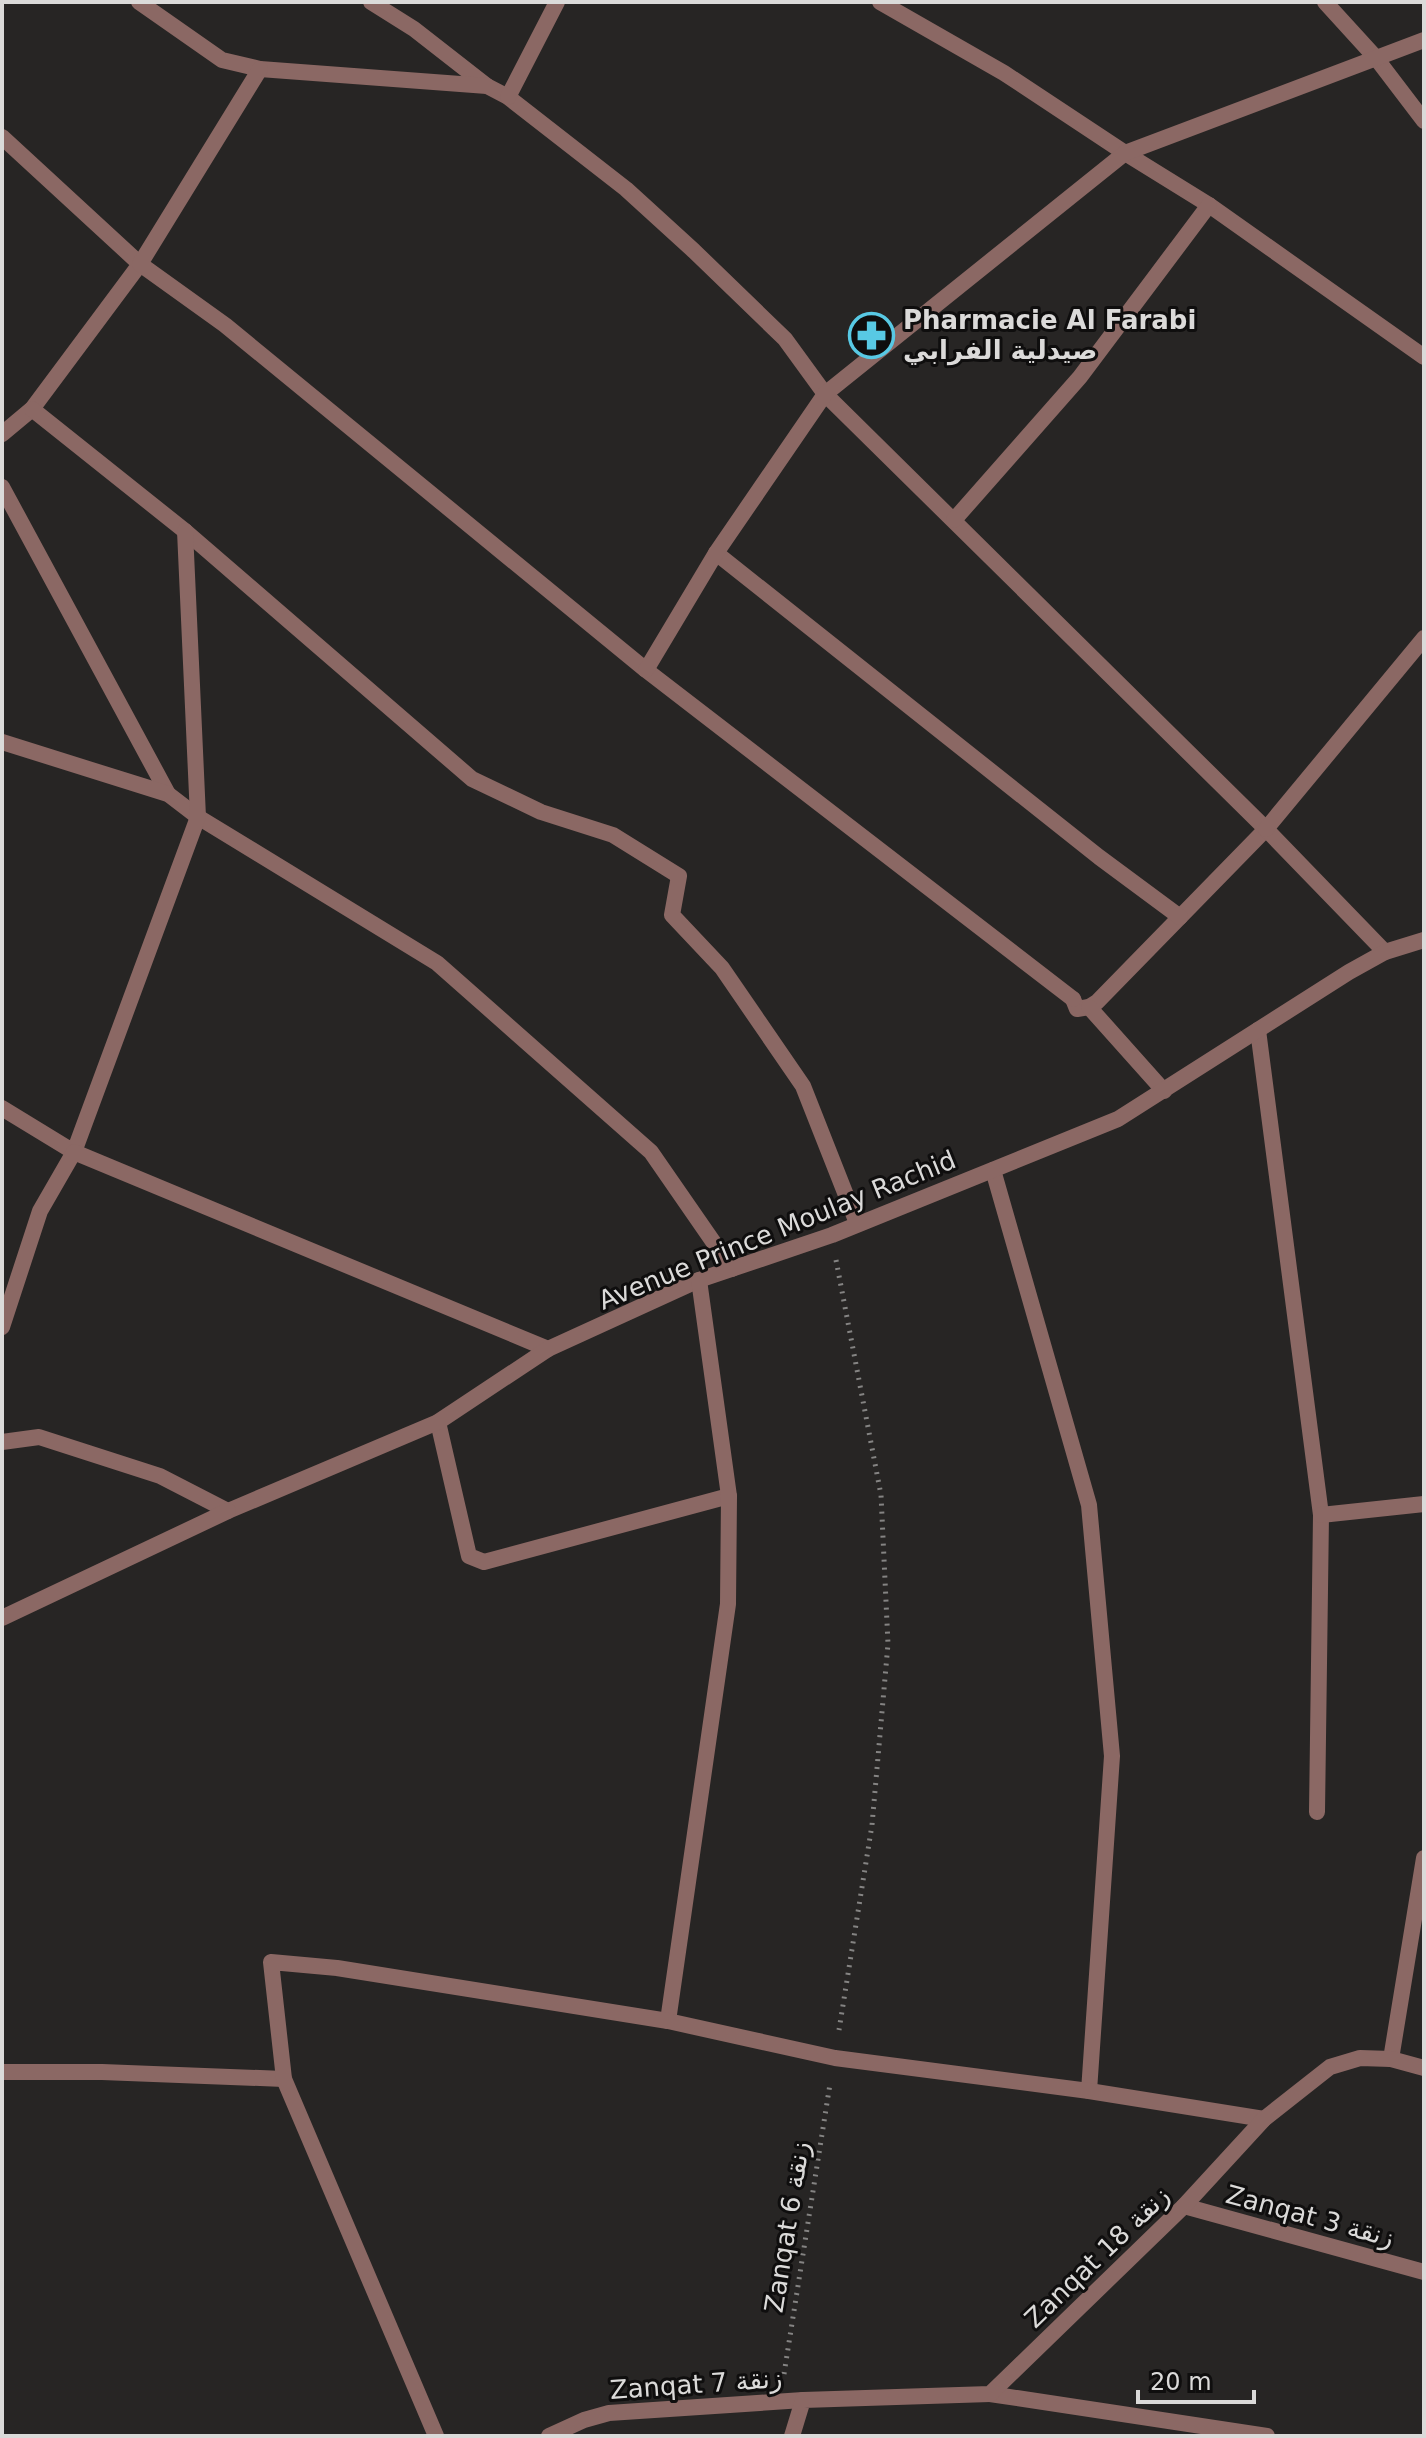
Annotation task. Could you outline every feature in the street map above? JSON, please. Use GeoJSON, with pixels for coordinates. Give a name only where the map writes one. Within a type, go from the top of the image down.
{"type":"FeatureCollection","features":[{"type":"Feature","properties":{"kind":"street"},"geometry":{"type":"LineString","coordinates":[[139,2],[222,60],[260,69],[487,86]]}},
{"type":"Feature","properties":{"kind":"street"},"geometry":{"type":"LineString","coordinates":[[371,2],[414,29],[487,86],[508,97],[626,189],[694,251],[785,339],[825,394],[1266,829],[1385,952]]}},
{"type":"Feature","properties":{"kind":"street"},"geometry":{"type":"LineString","coordinates":[[508,97],[557,2]]}},
{"type":"Feature","properties":{"kind":"street"},"geometry":{"type":"LineString","coordinates":[[880,2],[1004,73],[1209,205],[1424,357]]}},
{"type":"Feature","properties":{"kind":"street"},"geometry":{"type":"LineString","coordinates":[[1325,2],[1376,58],[1424,121]]}},
{"type":"Feature","properties":{"kind":"street"},"geometry":{"type":"LineString","coordinates":[[646,670],[716,553],[825,394],[1125,153],[1424,40]]}},
{"type":"Feature","properties":{"kind":"street"},"geometry":{"type":"LineString","coordinates":[[2,434],[32,409],[140,264],[260,69]]}},
{"type":"Feature","properties":{"kind":"street"},"geometry":{"type":"LineString","coordinates":[[2,137],[140,264],[225,325],[646,670],[1073,999],[1077,1009],[1089,1007],[1266,829],[1424,638]]}},
{"type":"Feature","properties":{"kind":"street"},"geometry":{"type":"LineString","coordinates":[[954,520],[1080,377],[1209,205]]}},
{"type":"Feature","properties":{"kind":"street"},"geometry":{"type":"LineString","coordinates":[[32,409],[185,531],[472,779],[541,812],[613,835],[679,876],[672,915],[722,968],[803,1086],[857,1223]]}},
{"type":"Feature","properties":{"kind":"street"},"geometry":{"type":"LineString","coordinates":[[2,487],[168,794]]}},
{"type":"Feature","properties":{"kind":"street"},"geometry":{"type":"LineString","coordinates":[[2,1327],[40,1211],[74,1152],[198,817],[185,531]]}},
{"type":"Feature","properties":{"kind":"street"},"geometry":{"type":"LineString","coordinates":[[716,553],[1099,857],[1180,917]]}},
{"type":"Feature","properties":{"kind":"street"},"geometry":{"type":"LineString","coordinates":[[2,742],[168,794],[198,817],[437,963],[651,1152],[732,1269]]}},
{"type":"Feature","properties":{"kind":"street","name":"Avenue Prince Moulay Rachid"},"geometry":{"type":"LineString","coordinates":[[2,1618],[228,1511],[438,1422],[548,1349],[699,1280],[832,1235],[1118,1119],[1349,972],[1385,952],[1424,940]]}},
{"type":"Feature","properties":{"kind":"street"},"geometry":{"type":"LineString","coordinates":[[1089,1007],[1164,1091]]}},
{"type":"Feature","properties":{"kind":"street"},"geometry":{"type":"LineString","coordinates":[[1258,1030],[1321,1515],[1317,1812]]}},
{"type":"Feature","properties":{"kind":"street"},"geometry":{"type":"LineString","coordinates":[[2,1108],[74,1152],[548,1349]]}},
{"type":"Feature","properties":{"kind":"street"},"geometry":{"type":"LineString","coordinates":[[993,1170],[1089,1505],[1112,1756],[1089,2091]]}},
{"type":"Feature","properties":{"kind":"street"},"geometry":{"type":"LineString","coordinates":[[668,2021],[728,1604],[729,1496],[699,1280]]}},
{"type":"Feature","properties":{"kind":"street"},"geometry":{"type":"LineString","coordinates":[[438,1422],[469,1556],[484,1562],[729,1496]]}},
{"type":"Feature","properties":{"kind":"street"},"geometry":{"type":"LineString","coordinates":[[2,1442],[39,1437],[160,1476],[228,1511]]}},
{"type":"Feature","properties":{"kind":"street"},"geometry":{"type":"LineString","coordinates":[[1321,1515],[1424,1504]]}},
{"type":"Feature","properties":{"kind":"street"},"geometry":{"type":"LineString","coordinates":[[1391,2059],[1424,1858]]}},
{"type":"Feature","properties":{"kind":"street"},"geometry":{"type":"LineString","coordinates":[[436,2436],[284,2079],[271,1962],[337,1968],[668,2021],[835,2058],[1089,2091],[1264,2119]]}},
{"type":"Feature","properties":{"kind":"street","name":"Zanqat 18 زنقة"},"geometry":{"type":"LineString","coordinates":[[990,2394],[1184,2206],[1264,2119],[1330,2067],[1360,2058],[1391,2059],[1424,2068]]}},
{"type":"Feature","properties":{"kind":"street"},"geometry":{"type":"LineString","coordinates":[[2,2072],[102,2072],[284,2079]]}},
{"type":"Feature","properties":{"kind":"street","name":"Zanqat 3 زنقة"},"geometry":{"type":"LineString","coordinates":[[1184,2206],[1424,2272]]}},
{"type":"Feature","properties":{"kind":"street"},"geometry":{"type":"LineString","coordinates":[[792,2436],[803,2400],[990,2394],[1267,2436]]}},
{"type":"Feature","properties":{"kind":"street","name":"Zanqat 7 زنقة"},"geometry":{"type":"LineString","coordinates":[[549,2436],[584,2420],[609,2413],[803,2400]]}},
{"type":"Feature","properties":{"kind":"path","name":"Zanqat 6 زنقة"},"geometry":{"type":"LineString","coordinates":[[780,2403],[872,1825],[888,1644],[881,1495],[832,1235]]}},
{"type":"Feature","properties":{"kind":"place","name":"Pharmacie Al Farabi صيدلية الفرابي"},"geometry":{"type":"Point","coordinates":[872,335]}}]}
